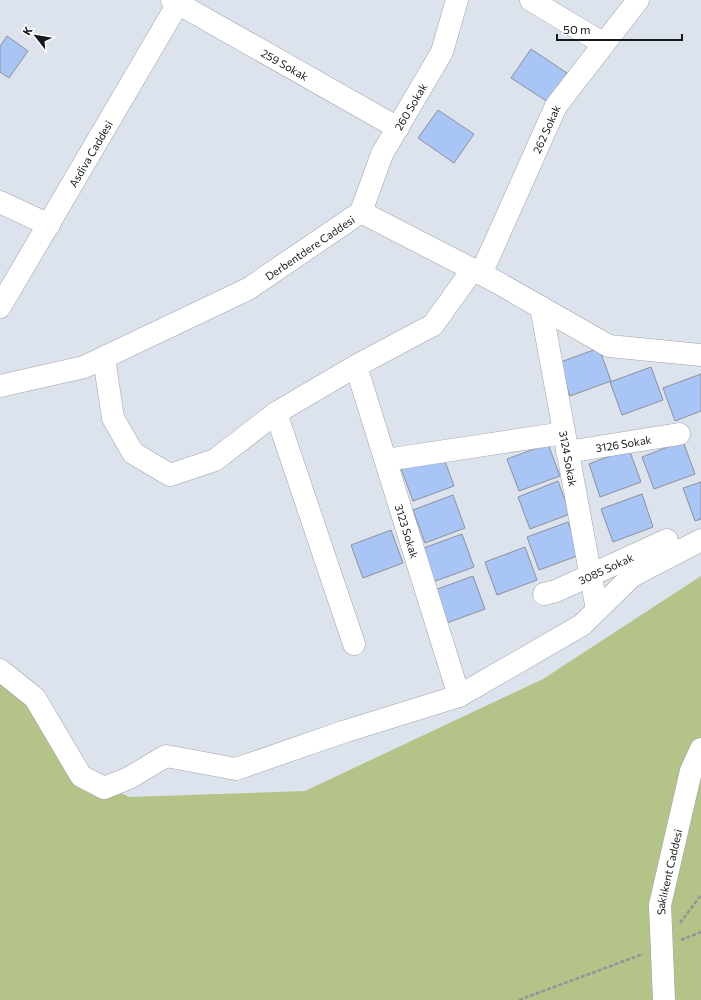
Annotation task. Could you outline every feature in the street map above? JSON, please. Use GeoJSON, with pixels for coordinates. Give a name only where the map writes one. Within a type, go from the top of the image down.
{"type":"FeatureCollection","features":[{"type":"Feature","properties":{"kind":"street","name":"260 Sokak"},"geometry":{"type":"LineString","coordinates":[[361,212],[382,154],[442,52],[457,0]]}},
{"type":"Feature","properties":{"kind":"street"},"geometry":{"type":"LineString","coordinates":[[531,0],[604,44]]}},
{"type":"Feature","properties":{"kind":"street","name":"262 Sokak"},"geometry":{"type":"LineString","coordinates":[[104,358],[113,418],[133,453],[170,475],[215,460],[276,414],[356,366],[433,325],[477,272],[556,106],[638,0]]}},
{"type":"Feature","properties":{"kind":"street","name":"259 Sokak"},"geometry":{"type":"LineString","coordinates":[[177,1],[398,128]]}},
{"type":"Feature","properties":{"kind":"street","name":"Asdiva Caddesi"},"geometry":{"type":"LineString","coordinates":[[0,308],[177,1]]}},
{"type":"Feature","properties":{"kind":"street"},"geometry":{"type":"LineString","coordinates":[[0,202],[49,224]]}},
{"type":"Feature","properties":{"kind":"street","name":"Derbentdere Caddesi"},"geometry":{"type":"LineString","coordinates":[[0,386],[84,367],[104,358],[248,288],[361,212],[477,272],[609,346],[701,355]]}},
{"type":"Feature","properties":{"kind":"street","name":"3124 Sokak"},"geometry":{"type":"LineString","coordinates":[[541,307],[597,610]]}},
{"type":"Feature","properties":{"kind":"street","name":"3123 Sokak"},"geometry":{"type":"LineString","coordinates":[[356,366],[459,696]]}},
{"type":"Feature","properties":{"kind":"street"},"geometry":{"type":"LineString","coordinates":[[276,414],[354,644]]}},
{"type":"Feature","properties":{"kind":"street","name":"3126 Sokak"},"geometry":{"type":"LineString","coordinates":[[386,460],[566,442],[679,434]]}},
{"type":"Feature","properties":{"kind":"street","name":"3085 Sokak"},"geometry":{"type":"LineString","coordinates":[[544,594],[556,591],[666,540]]}},
{"type":"Feature","properties":{"kind":"street"},"geometry":{"type":"LineString","coordinates":[[0,670],[35,698],[81,776],[104,788],[129,778],[166,756],[236,769],[342,732],[459,696],[582,625],[632,576],[701,540]]}},
{"type":"Feature","properties":{"kind":"street","name":"Saklıkent Caddesi"},"geometry":{"type":"LineString","coordinates":[[664,1000],[660,905],[692,771],[701,749]]}},
{"type":"Feature","properties":{"kind":"path"},"geometry":{"type":"LineString","coordinates":[[519,1000],[701,932]]}},
{"type":"Feature","properties":{"kind":"green space"},"geometry":{"type":"Polygon","coordinates":[[[701,576],[701,1000],[0,1000],[0,671],[81,776],[130,797],[305,791],[543,679],[701,576]]]}},
{"type":"Feature","properties":{"kind":"building"},"geometry":{"type":"Polygon","coordinates":[[[7,36],[28,51],[9,78],[0,72],[0,46],[7,36]]]}},
{"type":"Feature","properties":{"kind":"building"},"geometry":{"type":"Polygon","coordinates":[[[531,49],[567,73],[548,102],[511,78],[531,49]]]}},
{"type":"Feature","properties":{"kind":"building"},"geometry":{"type":"Polygon","coordinates":[[[438,110],[474,134],[454,163],[418,138],[438,110]]]}},
{"type":"Feature","properties":{"kind":"building"},"geometry":{"type":"Polygon","coordinates":[[[599,348],[611,381],[570,396],[558,363],[599,348]]]}},
{"type":"Feature","properties":{"kind":"building"},"geometry":{"type":"Polygon","coordinates":[[[651,367],[663,400],[622,415],[610,382],[651,367]]]}},
{"type":"Feature","properties":{"kind":"building"},"geometry":{"type":"Polygon","coordinates":[[[701,374],[701,411],[675,421],[663,388],[701,374]]]}},
{"type":"Feature","properties":{"kind":"building"},"geometry":{"type":"Polygon","coordinates":[[[683,441],[695,474],[654,489],[642,457],[683,441]]]}},
{"type":"Feature","properties":{"kind":"building"},"geometry":{"type":"Polygon","coordinates":[[[548,444],[560,476],[519,491],[507,459],[548,444]]]}},
{"type":"Feature","properties":{"kind":"building"},"geometry":{"type":"Polygon","coordinates":[[[629,449],[641,482],[600,497],[589,464],[629,449]]]}},
{"type":"Feature","properties":{"kind":"building"},"geometry":{"type":"Polygon","coordinates":[[[442,453],[454,486],[413,501],[401,468],[442,453]]]}},
{"type":"Feature","properties":{"kind":"building"},"geometry":{"type":"Polygon","coordinates":[[[558,481],[570,514],[530,529],[518,497],[558,481]]]}},
{"type":"Feature","properties":{"kind":"building"},"geometry":{"type":"Polygon","coordinates":[[[701,482],[701,519],[695,521],[683,488],[701,482]]]}},
{"type":"Feature","properties":{"kind":"building"},"geometry":{"type":"Polygon","coordinates":[[[642,494],[653,527],[613,542],[601,509],[642,494]]]}},
{"type":"Feature","properties":{"kind":"building"},"geometry":{"type":"Polygon","coordinates":[[[453,495],[465,528],[425,543],[413,510],[453,495]]]}},
{"type":"Feature","properties":{"kind":"building"},"geometry":{"type":"Polygon","coordinates":[[[568,522],[580,555],[539,570],[527,537],[568,522]]]}},
{"type":"Feature","properties":{"kind":"building"},"geometry":{"type":"Polygon","coordinates":[[[391,530],[403,563],[363,578],[351,545],[391,530]]]}},
{"type":"Feature","properties":{"kind":"building"},"geometry":{"type":"Polygon","coordinates":[[[462,534],[474,567],[433,582],[421,549],[462,534]]]}},
{"type":"Feature","properties":{"kind":"building"},"geometry":{"type":"Polygon","coordinates":[[[525,547],[537,580],[497,595],[485,562],[525,547]]]}},
{"type":"Feature","properties":{"kind":"building"},"geometry":{"type":"Polygon","coordinates":[[[473,576],[485,609],[444,624],[432,591],[473,576]]]}}]}
